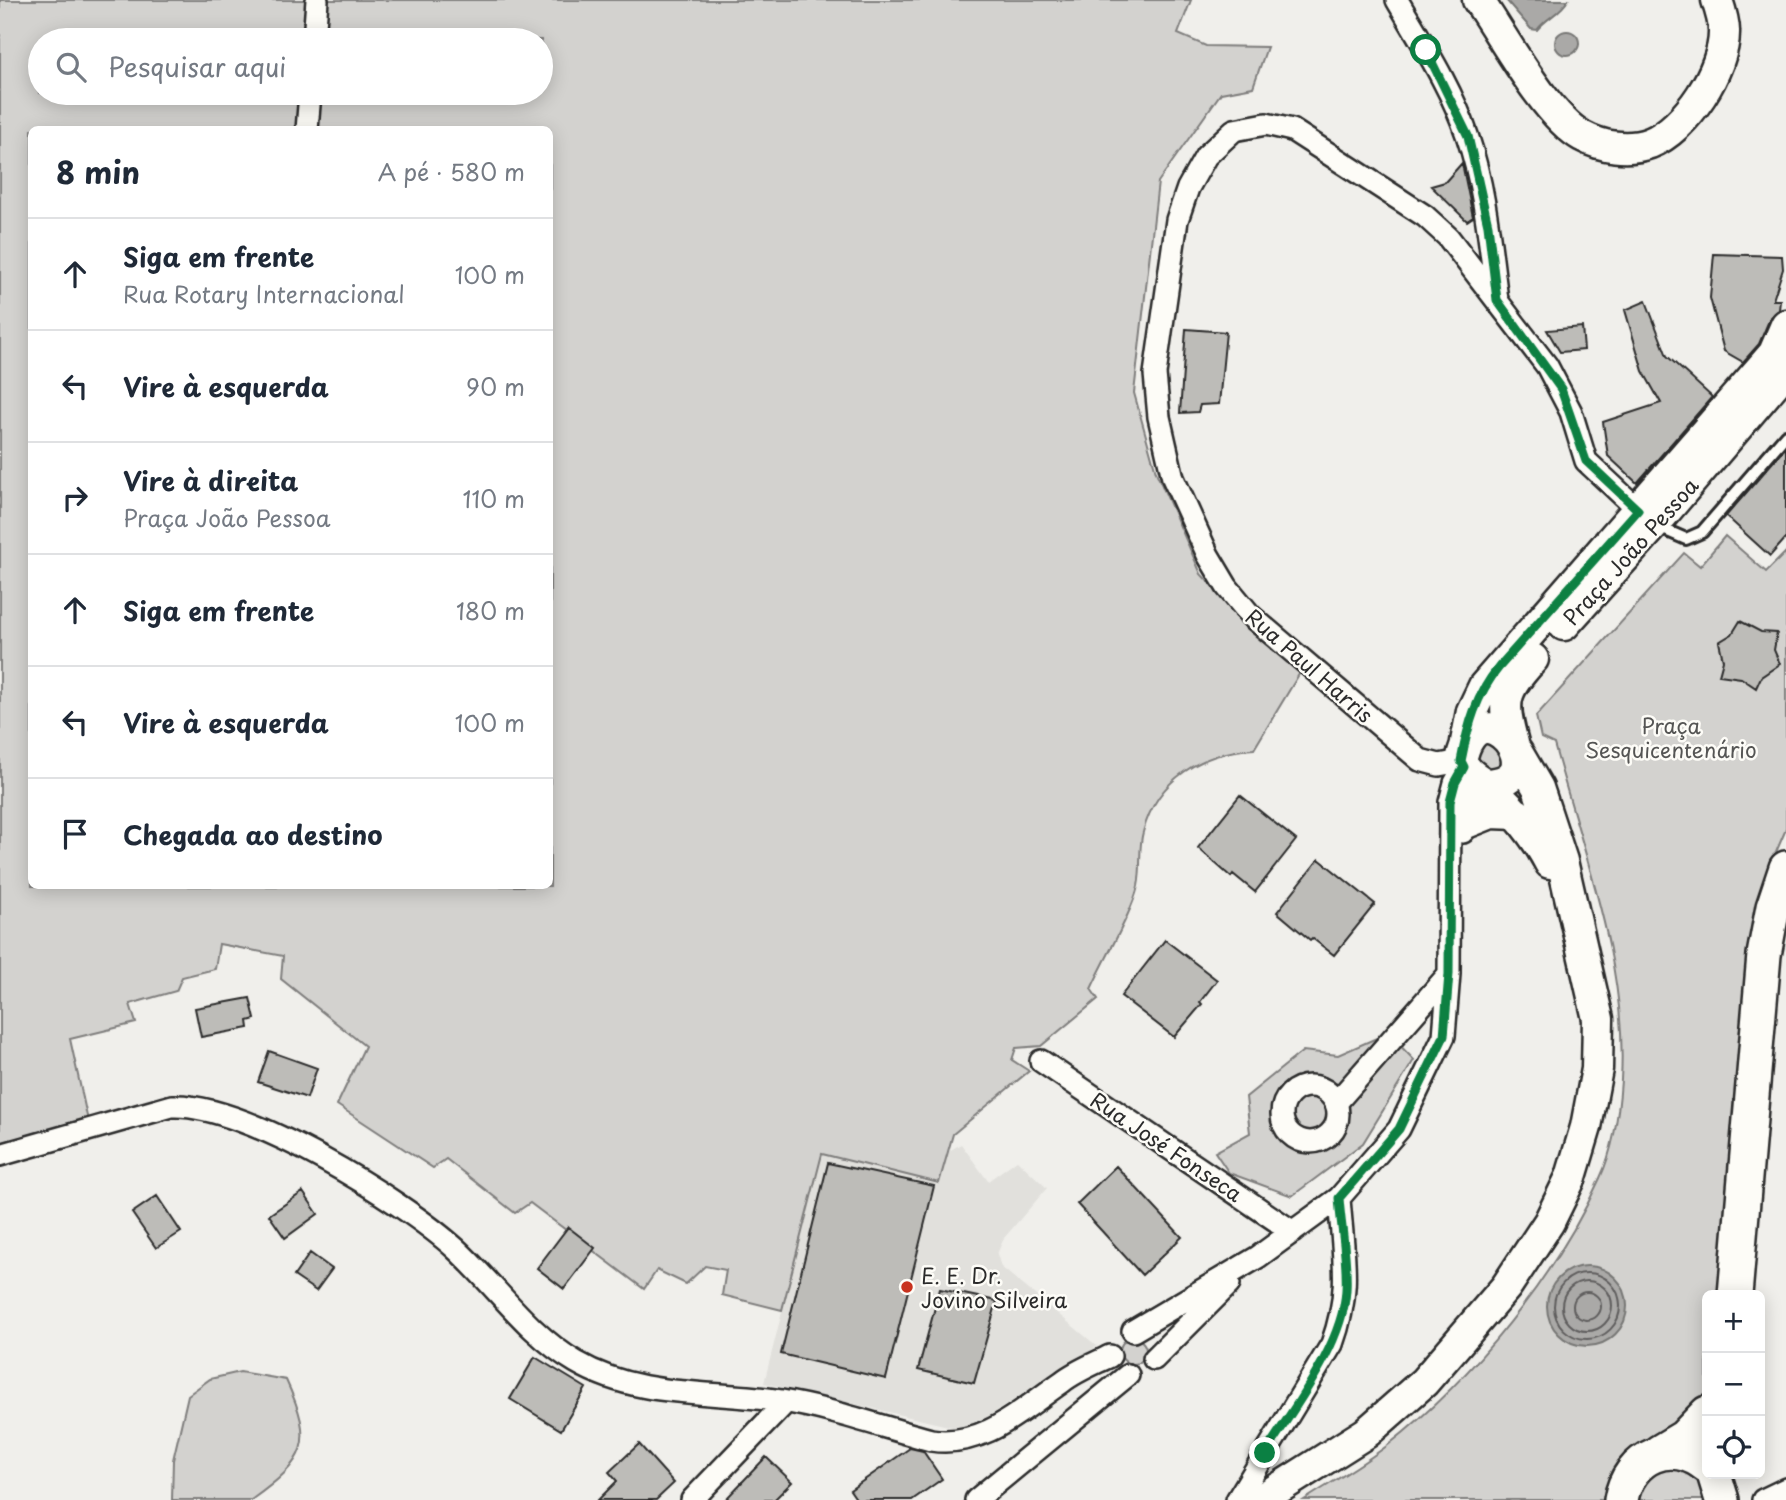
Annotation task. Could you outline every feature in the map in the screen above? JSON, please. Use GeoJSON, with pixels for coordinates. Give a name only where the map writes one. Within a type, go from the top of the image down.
{"type":"FeatureCollection","features":[{"type":"Feature","properties":{"kind":"main road"},"geometry":{"type":"LineString","coordinates":[[1735,1290],[1764,955],[1773,906],[1786,868]]}},
{"type":"Feature","properties":{"kind":"main road"},"geometry":{"type":"LineString","coordinates":[[1621,1500],[1624,1483],[1632,1469],[1684,1437],[1704,1416]]}},
{"type":"Feature","properties":{"kind":"main road"},"geometry":{"type":"LineString","coordinates":[[1660,1452],[1676,1451],[1692,1455],[1718,1481]]}},
{"type":"Feature","properties":{"kind":"street"},"geometry":{"type":"LineString","coordinates":[[315,28],[317,0]]}},
{"type":"Feature","properties":{"kind":"street"},"geometry":{"type":"LineString","coordinates":[[1397,0],[1426,50],[1468,136],[1488,225],[1497,300],[1561,389],[1586,461],[1646,518]]}},
{"type":"Feature","properties":{"kind":"street"},"geometry":{"type":"LineString","coordinates":[[1478,0],[1561,118],[1581,135],[1599,143],[1623,146],[1651,143],[1698,101],[1714,75],[1721,54],[1724,31],[1717,0]]}},
{"type":"Feature","properties":{"kind":"street"},"geometry":{"type":"LineString","coordinates":[[307,126],[309,105]]}},
{"type":"Feature","properties":{"kind":"street","name":"Rua Paul Harris"},"geometry":{"type":"LineString","coordinates":[[1470,767],[1439,765],[1420,760],[1251,616],[1227,587],[1208,555],[1173,478],[1159,417],[1154,374],[1177,220],[1188,188],[1206,156],[1234,130],[1266,124],[1292,130],[1310,139],[1425,216],[1448,237],[1497,300]]}},
{"type":"Feature","properties":{"kind":"street","name":"Praça João Pessoa"},"geometry":{"type":"LineString","coordinates":[[1259,1500],[1366,1433],[1400,1406],[1506,1286],[1549,1222],[1571,1177],[1586,1127],[1597,1069],[1598,1019],[1562,861],[1538,788],[1515,747],[1505,710],[1508,688],[1646,518],[1774,353],[1786,325]]}},
{"type":"Feature","properties":{"kind":"street","name":"Praça João Pessoa"},"geometry":{"type":"LineString","coordinates":[[1470,767],[1472,711],[1483,686],[1786,370]]}},
{"type":"Feature","properties":{"kind":"street"},"geometry":{"type":"LineString","coordinates":[[1449,854],[1466,823],[1472,735],[1490,729],[1499,731],[1515,747],[1517,760],[1510,776],[1502,781],[1470,767]]}},
{"type":"Feature","properties":{"kind":"street"},"geometry":{"type":"LineString","coordinates":[[1470,767],[1517,814],[1538,840],[1569,893]]}},
{"type":"Feature","properties":{"kind":"street"},"geometry":{"type":"LineString","coordinates":[[1128,1375],[1114,1366],[1110,1356],[1114,1345],[1258,1257],[1339,1198],[1399,1129],[1444,1036],[1449,974],[1450,802],[1455,783],[1470,767]]}},
{"type":"Feature","properties":{"kind":"street"},"geometry":{"type":"LineString","coordinates":[[1466,823],[1491,813],[1517,814]]}},
{"type":"Feature","properties":{"kind":"street"},"geometry":{"type":"LineString","coordinates":[[1336,1103],[1449,974]]}},
{"type":"Feature","properties":{"kind":"street","name":"Rua José Fonseca"},"geometry":{"type":"LineString","coordinates":[[1041,1060],[1293,1232]]}},
{"type":"Feature","properties":{"kind":"street"},"geometry":{"type":"LineString","coordinates":[[0,1155],[172,1106],[194,1105],[221,1112],[313,1153],[424,1223],[456,1249],[534,1329],[574,1361],[611,1378],[657,1390],[786,1402],[948,1443],[995,1429],[1065,1379],[1110,1356]]}},
{"type":"Feature","properties":{"kind":"street"},"geometry":{"type":"LineString","coordinates":[[1237,1500],[1332,1344],[1341,1319],[1346,1290],[1339,1198]]}},
{"type":"Feature","properties":{"kind":"street"},"geometry":{"type":"LineString","coordinates":[[976,1500],[1128,1375],[1154,1359],[1258,1257]]}},
{"type":"Feature","properties":{"kind":"street"},"geometry":{"type":"LineString","coordinates":[[1133,1331],[1144,1331],[1151,1336],[1157,1349],[1154,1359]]}},
{"type":"Feature","properties":{"kind":"street"},"geometry":{"type":"LineString","coordinates":[[692,1500],[786,1402]]}},
{"type":"Feature","properties":{"kind":"street"},"geometry":{"type":"LineString","coordinates":[[1763,1500],[1786,1489]]}},
{"type":"Feature","properties":{"kind":"lane"},"geometry":{"type":"LineString","coordinates":[[1646,518],[1685,539],[1694,537],[1786,435]]}},
{"type":"Feature","properties":{"kind":"shaded area","name":"E. E. Dr. Jovino Silveira"},"geometry":{"type":"Polygon","coordinates":[[[961,1144],[988,1181],[1017,1160],[1047,1188],[1004,1238],[997,1254],[1001,1267],[1097,1346],[986,1418],[961,1429],[764,1383],[822,1154],[927,1164],[961,1144]]]}},
{"type":"Feature","properties":{"kind":"green space"},"geometry":{"type":"Polygon","coordinates":[[[0,0],[1191,0],[1178,34],[1206,46],[1267,47],[1253,87],[1221,93],[1158,182],[1134,393],[1156,472],[1201,574],[1243,620],[1301,671],[1254,749],[1235,751],[1200,763],[1184,772],[1159,797],[1143,832],[1135,897],[1091,989],[1098,999],[1041,1046],[1016,1048],[1012,1060],[1029,1071],[953,1134],[939,1183],[822,1154],[782,1310],[722,1295],[726,1270],[705,1266],[686,1284],[657,1270],[644,1289],[530,1203],[515,1213],[446,1159],[433,1168],[337,1105],[365,1046],[281,979],[283,956],[219,944],[215,969],[182,977],[176,991],[130,1004],[136,1023],[70,1039],[88,1121],[0,1143],[0,0]]]}},
{"type":"Feature","properties":{"kind":"green space","name":"Praça Sesquicentenário"},"geometry":{"type":"Polygon","coordinates":[[[1725,536],[1766,572],[1786,552],[1786,829],[1771,864],[1724,1290],[1702,1290],[1702,1403],[1609,1500],[1304,1500],[1388,1445],[1451,1389],[1481,1357],[1536,1288],[1560,1252],[1600,1178],[1612,1142],[1620,1092],[1621,1037],[1618,995],[1601,910],[1554,744],[1541,738],[1536,716],[1684,553],[1700,566],[1725,536]]]}},
{"type":"Feature","properties":{"kind":"green space"},"geometry":{"type":"Polygon","coordinates":[[[1499,742],[1504,767],[1478,770],[1474,749],[1477,744],[1499,742]]]}},
{"type":"Feature","properties":{"kind":"green space"},"geometry":{"type":"Polygon","coordinates":[[[1388,1033],[1414,1060],[1363,1143],[1292,1196],[1229,1173],[1215,1152],[1250,1133],[1246,1097],[1303,1051],[1338,1055],[1388,1033]]]}},
{"type":"Feature","properties":{"kind":"green space"},"geometry":{"type":"Polygon","coordinates":[[[1133,1338],[1142,1342],[1146,1351],[1142,1360],[1133,1364],[1124,1360],[1120,1351],[1124,1342],[1133,1338]]]}},
{"type":"Feature","properties":{"kind":"green space"},"geometry":{"type":"Polygon","coordinates":[[[240,1372],[286,1380],[301,1420],[300,1449],[294,1461],[270,1486],[251,1500],[172,1500],[173,1460],[188,1395],[210,1379],[240,1372]]]}},
{"type":"Feature","properties":{"kind":"green space"},"geometry":{"type":"Polygon","coordinates":[[[1675,1465],[1698,1476],[1710,1500],[1633,1500],[1650,1471],[1675,1465]]]}},
{"type":"Feature","properties":{"kind":"water"},"geometry":{"type":"Polygon","coordinates":[[[1506,0],[1568,0],[1537,30],[1531,29],[1506,0]]]}},
{"type":"Feature","properties":{"kind":"water"},"geometry":{"type":"Polygon","coordinates":[[[1567,31],[1576,34],[1579,43],[1576,52],[1567,55],[1558,52],[1555,43],[1558,34],[1567,31]]]}},
{"type":"Feature","properties":{"kind":"water"},"geometry":{"type":"Polygon","coordinates":[[[1579,1266],[1595,1266],[1616,1277],[1627,1298],[1627,1314],[1616,1335],[1595,1346],[1579,1346],[1565,1340],[1553,1328],[1547,1314],[1547,1298],[1553,1284],[1565,1272],[1579,1266]]]}},
{"type":"Feature","properties":{"kind":"building"},"geometry":{"type":"Polygon","coordinates":[[[1462,163],[1473,217],[1467,221],[1431,186],[1445,182],[1462,163]]]}},
{"type":"Feature","properties":{"kind":"building"},"geometry":{"type":"Polygon","coordinates":[[[1714,254],[1782,256],[1783,269],[1773,300],[1780,300],[1779,310],[1770,318],[1759,344],[1743,362],[1724,351],[1710,298],[1714,254]]]}},
{"type":"Feature","properties":{"kind":"building"},"geometry":{"type":"Polygon","coordinates":[[[1646,301],[1667,356],[1712,397],[1637,483],[1608,456],[1603,422],[1661,403],[1643,371],[1625,310],[1646,301]]]}},
{"type":"Feature","properties":{"kind":"building"},"geometry":{"type":"Polygon","coordinates":[[[1582,327],[1584,350],[1560,352],[1547,330],[1582,327]]]}},
{"type":"Feature","properties":{"kind":"building"},"geometry":{"type":"Polygon","coordinates":[[[1186,329],[1226,332],[1219,404],[1200,405],[1198,412],[1180,413],[1186,329]]]}},
{"type":"Feature","properties":{"kind":"building"},"geometry":{"type":"Polygon","coordinates":[[[1786,447],[1786,538],[1770,556],[1726,516],[1786,447]]]}},
{"type":"Feature","properties":{"kind":"building"},"geometry":{"type":"Polygon","coordinates":[[[1740,621],[1761,632],[1777,633],[1774,650],[1780,664],[1761,677],[1756,688],[1741,678],[1719,675],[1723,660],[1719,642],[1732,634],[1740,621]]]}},
{"type":"Feature","properties":{"kind":"building"},"geometry":{"type":"Polygon","coordinates":[[[1240,795],[1296,840],[1255,892],[1233,874],[1231,877],[1198,848],[1240,795]]]}},
{"type":"Feature","properties":{"kind":"building"},"geometry":{"type":"Polygon","coordinates":[[[1319,859],[1375,904],[1334,955],[1312,938],[1310,940],[1277,912],[1319,859]]]}},
{"type":"Feature","properties":{"kind":"building"},"geometry":{"type":"Polygon","coordinates":[[[1165,940],[1217,980],[1200,1002],[1202,1004],[1174,1037],[1121,996],[1165,940]]]}},
{"type":"Feature","properties":{"kind":"building"},"geometry":{"type":"Polygon","coordinates":[[[250,998],[255,1019],[248,1021],[249,1028],[201,1037],[195,1008],[250,998]]]}},
{"type":"Feature","properties":{"kind":"building"},"geometry":{"type":"Polygon","coordinates":[[[269,1051],[317,1068],[307,1098],[258,1082],[269,1051]]]}},
{"type":"Feature","properties":{"kind":"building"},"geometry":{"type":"Polygon","coordinates":[[[828,1163],[934,1186],[886,1379],[781,1354],[828,1163]]]}},
{"type":"Feature","properties":{"kind":"building"},"geometry":{"type":"Polygon","coordinates":[[[1116,1166],[1182,1237],[1142,1275],[1077,1204],[1116,1166]]]}},
{"type":"Feature","properties":{"kind":"building"},"geometry":{"type":"Polygon","coordinates":[[[303,1192],[318,1214],[285,1238],[269,1215],[303,1192]]]}},
{"type":"Feature","properties":{"kind":"building"},"geometry":{"type":"Polygon","coordinates":[[[157,1196],[181,1232],[156,1248],[132,1213],[157,1196]]]}},
{"type":"Feature","properties":{"kind":"building"},"geometry":{"type":"Polygon","coordinates":[[[568,1227],[595,1248],[564,1289],[537,1268],[568,1227]]]}},
{"type":"Feature","properties":{"kind":"building"},"geometry":{"type":"Polygon","coordinates":[[[310,1253],[332,1269],[316,1291],[294,1276],[310,1253]]]}},
{"type":"Feature","properties":{"kind":"building"},"geometry":{"type":"Polygon","coordinates":[[[940,1289],[997,1301],[974,1383],[918,1370],[940,1289]]]}},
{"type":"Feature","properties":{"kind":"building"},"geometry":{"type":"Polygon","coordinates":[[[535,1357],[586,1388],[561,1430],[510,1399],[535,1357]]]}},
{"type":"Feature","properties":{"kind":"building"},"geometry":{"type":"Polygon","coordinates":[[[639,1444],[674,1483],[656,1500],[598,1500],[617,1481],[609,1472],[639,1444]]]}},
{"type":"Feature","properties":{"kind":"building"},"geometry":{"type":"Polygon","coordinates":[[[910,1448],[923,1451],[942,1479],[912,1500],[857,1500],[850,1490],[910,1448]]]}},
{"type":"Feature","properties":{"kind":"building"},"geometry":{"type":"Polygon","coordinates":[[[766,1457],[792,1482],[774,1500],[725,1500],[766,1457]]]}},
{"type":"Feature","properties":{"kind":"place","name":"E. E. Dr. Jovino Silveira"},"geometry":{"type":"Point","coordinates":[907,1287]}},
{"type":"Feature","properties":{"kind":"route"},"geometry":{"type":"LineString","coordinates":[[1265,1453],[1332,1344],[1341,1319],[1346,1290],[1339,1198],[1399,1129],[1444,1036],[1449,974],[1450,802],[1458,775],[1464,767],[1461,761],[1472,711],[1483,686],[1638,510],[1586,461],[1561,389],[1497,300],[1488,225],[1468,136],[1426,50]]}}]}
